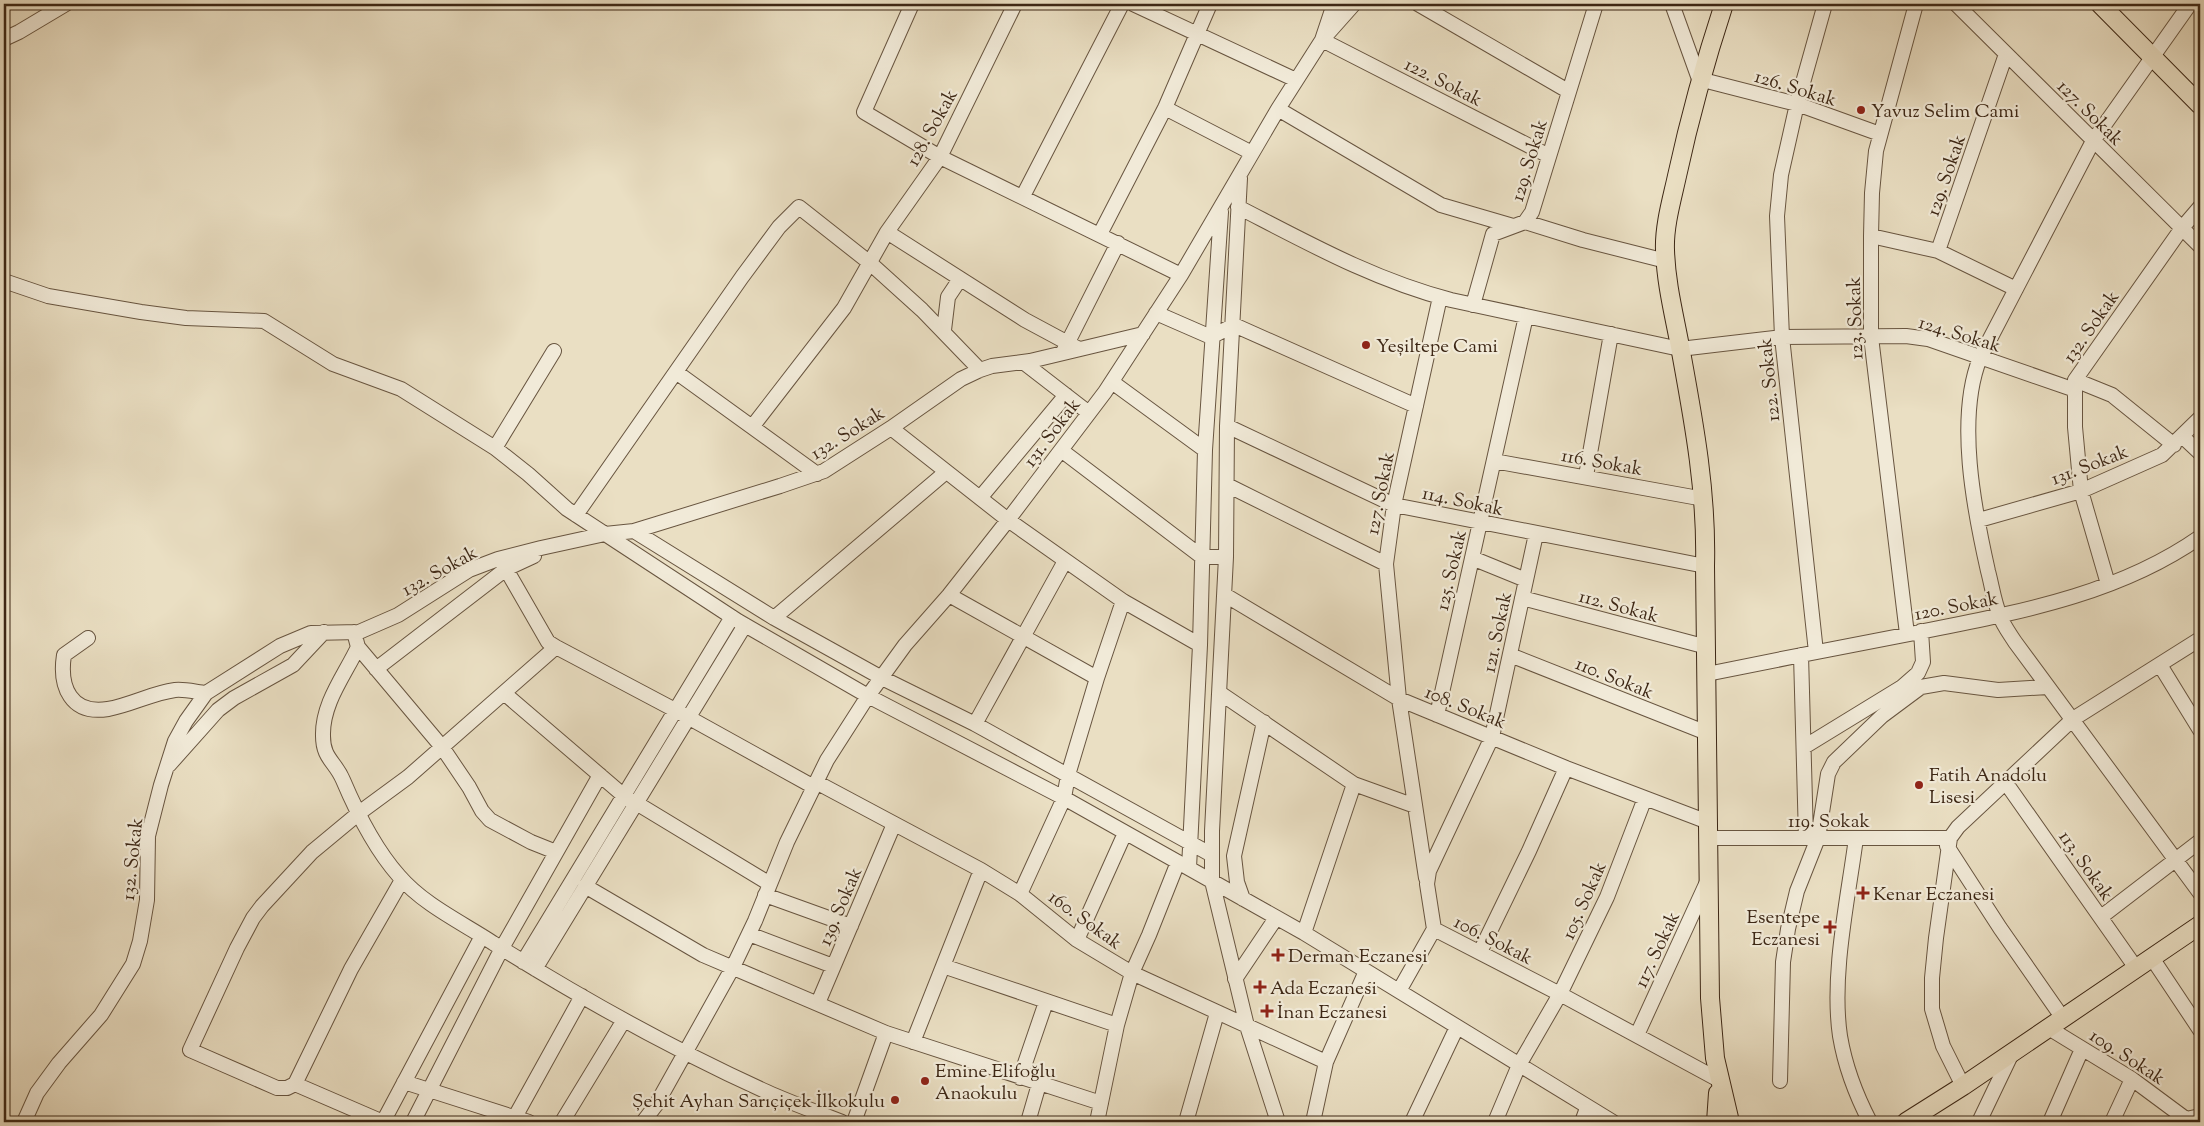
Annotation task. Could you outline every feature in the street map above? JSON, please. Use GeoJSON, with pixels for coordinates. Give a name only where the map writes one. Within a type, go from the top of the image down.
{"type":"FeatureCollection","features":[{"type":"Feature","properties":{"kind":"main road"},"geometry":{"type":"LineString","coordinates":[[1724,4],[1699,79],[1671,206],[1665,248],[1668,287],[1702,468],[1706,528],[1710,998],[1715,1058],[1730,1122]]}},
{"type":"Feature","properties":{"kind":"main road"},"geometry":{"type":"LineString","coordinates":[[2100,4],[2200,105]]}},
{"type":"Feature","properties":{"kind":"main road"},"geometry":{"type":"LineString","coordinates":[[1906,1122],[1963,1086],[2200,925]]}},
{"type":"Feature","properties":{"kind":"main road"},"geometry":{"type":"LineString","coordinates":[[1716,1122],[1719,1080]]}},
{"type":"Feature","properties":{"kind":"street"},"geometry":{"type":"LineString","coordinates":[[4,39],[20,32],[66,4]]}},
{"type":"Feature","properties":{"kind":"street"},"geometry":{"type":"LineString","coordinates":[[912,4],[864,112],[940,157],[1181,275]]}},
{"type":"Feature","properties":{"kind":"street","name":"128. Sokak"},"geometry":{"type":"LineString","coordinates":[[752,427],[824,336],[858,286],[887,232],[940,157],[1015,4]]}},
{"type":"Feature","properties":{"kind":"street"},"geometry":{"type":"LineString","coordinates":[[1023,196],[1122,4]]}},
{"type":"Feature","properties":{"kind":"street"},"geometry":{"type":"LineString","coordinates":[[1133,4],[1296,80]]}},
{"type":"Feature","properties":{"kind":"street"},"geometry":{"type":"LineString","coordinates":[[1100,234],[1164,108],[1210,4]]}},
{"type":"Feature","properties":{"kind":"street"},"geometry":{"type":"LineString","coordinates":[[1418,4],[1568,91]]}},
{"type":"Feature","properties":{"kind":"street","name":"129. Sokak"},"geometry":{"type":"LineString","coordinates":[[1473,305],[1493,234],[1519,224],[1532,212],[1595,4]]}},
{"type":"Feature","properties":{"kind":"street"},"geometry":{"type":"LineString","coordinates":[[1672,4],[1699,79]]}},
{"type":"Feature","properties":{"kind":"street","name":"122. Sokak"},"geometry":{"type":"LineString","coordinates":[[1816,652],[1782,337],[1778,216],[1781,175],[1796,104],[1826,4]]}},
{"type":"Feature","properties":{"kind":"street","name":"123. Sokak"},"geometry":{"type":"LineString","coordinates":[[1907,634],[1871,337],[1871,236],[1872,193],[1880,134],[1916,4]]}},
{"type":"Feature","properties":{"kind":"street","name":"127. Sokak"},"geometry":{"type":"LineString","coordinates":[[1956,4],[2200,246]]}},
{"type":"Feature","properties":{"kind":"street"},"geometry":{"type":"LineString","coordinates":[[2190,4],[2093,141],[1980,358],[1974,372],[1968,422],[1968,449],[1982,547],[2000,616],[2015,642],[2200,894]]}},
{"type":"Feature","properties":{"kind":"street","name":"131. Sokak"},"geometry":{"type":"LineString","coordinates":[[643,1122],[656,1105],[733,967],[749,934],[787,842],[827,760],[868,696],[905,645],[1008,520],[1112,382],[1221,209],[1278,109],[1322,40],[1339,6]]}},
{"type":"Feature","properties":{"kind":"street","name":"122. Sokak"},"geometry":{"type":"LineString","coordinates":[[1322,40],[1549,156]]}},
{"type":"Feature","properties":{"kind":"street","name":"129. Sokak"},"geometry":{"type":"LineString","coordinates":[[1938,251],[2006,54]]}},
{"type":"Feature","properties":{"kind":"street","name":"126. Sokak"},"geometry":{"type":"LineString","coordinates":[[1699,79],[1796,104],[1880,134]]}},
{"type":"Feature","properties":{"kind":"street"},"geometry":{"type":"LineString","coordinates":[[1164,108],[1252,153]]}},
{"type":"Feature","properties":{"kind":"street"},"geometry":{"type":"LineString","coordinates":[[1278,109],[1441,205],[1666,261]]}},
{"type":"Feature","properties":{"kind":"street"},"geometry":{"type":"LineString","coordinates":[[1240,174],[1234,325],[1227,426],[1226,557],[1212,881],[1247,1026],[1278,1122]]}},
{"type":"Feature","properties":{"kind":"street"},"geometry":{"type":"LineString","coordinates":[[576,515],[779,227],[799,206],[870,263],[944,330],[980,370]]}},
{"type":"Feature","properties":{"kind":"street","name":"124. Sokak"},"geometry":{"type":"LineString","coordinates":[[1238,207],[1364,271],[1440,297],[1680,349],[1782,337],[1906,336],[1928,339],[1954,346],[1980,358],[2112,395],[2178,441]]}},
{"type":"Feature","properties":{"kind":"street","name":"132. Sokak"},"geometry":{"type":"LineString","coordinates":[[2108,584],[2081,491],[2075,427],[2075,385],[2182,228],[2200,207]]}},
{"type":"Feature","properties":{"kind":"street"},"geometry":{"type":"LineString","coordinates":[[1097,1122],[1117,1025],[1132,973],[1183,865],[1190,843],[1200,645],[1205,450],[1221,209]]}},
{"type":"Feature","properties":{"kind":"street"},"geometry":{"type":"LineString","coordinates":[[887,232],[1070,349],[1118,243]]}},
{"type":"Feature","properties":{"kind":"street"},"geometry":{"type":"LineString","coordinates":[[1871,236],[1938,251],[2016,289]]}},
{"type":"Feature","properties":{"kind":"street"},"geometry":{"type":"LineString","coordinates":[[944,330],[948,298],[960,279]]}},
{"type":"Feature","properties":{"kind":"street"},"geometry":{"type":"LineString","coordinates":[[4,281],[48,296],[142,312],[186,318],[264,321],[333,364],[401,389],[495,448],[576,515],[745,625],[868,696],[1064,798],[1212,881],[1366,971],[1519,1064],[1587,1108],[1613,1122]]}},
{"type":"Feature","properties":{"kind":"street","name":"127. Sokak"},"geometry":{"type":"LineString","coordinates":[[1427,884],[1399,699],[1386,564],[1394,505],[1440,297]]}},
{"type":"Feature","properties":{"kind":"street"},"geometry":{"type":"LineString","coordinates":[[1156,313],[1211,338]]}},
{"type":"Feature","properties":{"kind":"street","name":"125. Sokak"},"geometry":{"type":"LineString","coordinates":[[1437,715],[1526,316]]}},
{"type":"Feature","properties":{"kind":"street"},"geometry":{"type":"LineString","coordinates":[[1211,338],[1234,325]]}},
{"type":"Feature","properties":{"kind":"street"},"geometry":{"type":"LineString","coordinates":[[1234,325],[1416,406]]}},
{"type":"Feature","properties":{"kind":"street","name":"132. Sokak"},"geometry":{"type":"LineString","coordinates":[[24,1122],[26,1113],[37,1093],[59,1063],[101,1015],[133,964],[140,941],[147,900],[148,836],[165,772],[179,734],[206,693],[280,646],[311,633],[359,632],[398,615],[469,570],[498,559],[605,534],[634,531],[817,474],[891,428],[961,379],[980,370],[1143,334]]}},
{"type":"Feature","properties":{"kind":"street"},"geometry":{"type":"LineString","coordinates":[[1586,476],[1611,334]]}},
{"type":"Feature","properties":{"kind":"street"},"geometry":{"type":"LineString","coordinates":[[495,448],[554,352]]}},
{"type":"Feature","properties":{"kind":"street"},"geometry":{"type":"LineString","coordinates":[[1022,362],[1089,413]]}},
{"type":"Feature","properties":{"kind":"street"},"geometry":{"type":"LineString","coordinates":[[676,372],[817,474]]}},
{"type":"Feature","properties":{"kind":"street"},"geometry":{"type":"LineString","coordinates":[[1112,382],[1205,450]]}},
{"type":"Feature","properties":{"kind":"street"},"geometry":{"type":"LineString","coordinates":[[980,498],[1066,395]]}},
{"type":"Feature","properties":{"kind":"street","name":"131. Sokak"},"geometry":{"type":"LineString","coordinates":[[1978,520],[2081,491],[2162,455],[2200,418]]}},
{"type":"Feature","properties":{"kind":"street","name":"114. Sokak"},"geometry":{"type":"LineString","coordinates":[[1227,426],[1394,505],[1705,566]]}},
{"type":"Feature","properties":{"kind":"street"},"geometry":{"type":"LineString","coordinates":[[891,428],[1008,520],[1066,561],[1123,601],[1200,645]]}},
{"type":"Feature","properties":{"kind":"street"},"geometry":{"type":"LineString","coordinates":[[2178,441],[2200,453]]}},
{"type":"Feature","properties":{"kind":"street"},"geometry":{"type":"LineString","coordinates":[[1061,450],[1202,557],[1226,557]]}},
{"type":"Feature","properties":{"kind":"street","name":"116. Sokak"},"geometry":{"type":"LineString","coordinates":[[1494,461],[1586,476],[1704,499]]}},
{"type":"Feature","properties":{"kind":"street"},"geometry":{"type":"LineString","coordinates":[[774,618],[946,472]]}},
{"type":"Feature","properties":{"kind":"street"},"geometry":{"type":"LineString","coordinates":[[1227,485],[1386,564]]}},
{"type":"Feature","properties":{"kind":"street"},"geometry":{"type":"LineString","coordinates":[[634,531],[774,618],[882,678],[975,724],[1212,855]]}},
{"type":"Feature","properties":{"kind":"street","name":"121. Sokak"},"geometry":{"type":"LineString","coordinates":[[1492,737],[1536,534]]}},
{"type":"Feature","properties":{"kind":"street","name":"120. Sokak"},"geometry":{"type":"LineString","coordinates":[[1707,674],[2000,616],[2065,600],[2127,577],[2200,538]]}},
{"type":"Feature","properties":{"kind":"street"},"geometry":{"type":"LineString","coordinates":[[376,669],[506,569],[580,540]]}},
{"type":"Feature","properties":{"kind":"street"},"geometry":{"type":"LineString","coordinates":[[1472,558],[1526,580]]}},
{"type":"Feature","properties":{"kind":"street"},"geometry":{"type":"LineString","coordinates":[[975,724],[1066,561]]}},
{"type":"Feature","properties":{"kind":"street"},"geometry":{"type":"LineString","coordinates":[[402,880],[351,969],[295,1084],[287,1088],[277,1088],[190,1050],[237,948],[253,918],[312,852],[359,813],[408,777],[556,647],[548,642],[506,569]]}},
{"type":"Feature","properties":{"kind":"street","name":"108. Sokak"},"geometry":{"type":"LineString","coordinates":[[1224,594],[1399,699],[1566,768],[1645,798],[1708,830]]}},
{"type":"Feature","properties":{"kind":"street"},"geometry":{"type":"LineString","coordinates":[[948,595],[1097,678]]}},
{"type":"Feature","properties":{"kind":"street","name":"112. Sokak"},"geometry":{"type":"LineString","coordinates":[[1522,598],[1707,647]]}},
{"type":"Feature","properties":{"kind":"street"},"geometry":{"type":"LineString","coordinates":[[1020,894],[1064,798],[1068,775],[1097,678],[1123,601]]}},
{"type":"Feature","properties":{"kind":"street"},"geometry":{"type":"LineString","coordinates":[[529,966],[623,795],[732,617]]}},
{"type":"Feature","properties":{"kind":"street"},"geometry":{"type":"LineString","coordinates":[[529,966],[585,886],[745,625]]}},
{"type":"Feature","properties":{"kind":"street"},"geometry":{"type":"LineString","coordinates":[[1804,747],[1902,687],[1918,673],[1923,662],[1921,631]]}},
{"type":"Feature","properties":{"kind":"street"},"geometry":{"type":"LineString","coordinates":[[165,772],[171,762],[188,747],[218,710],[234,698],[293,665],[324,632]]}},
{"type":"Feature","properties":{"kind":"street"},"geometry":{"type":"LineString","coordinates":[[354,632],[358,647],[442,747],[469,786],[482,811],[490,820],[531,842],[556,852]]}},
{"type":"Feature","properties":{"kind":"street"},"geometry":{"type":"LineString","coordinates":[[88,638],[64,655],[61,672],[64,685],[73,701],[90,708],[108,709],[148,696],[177,690],[206,693]]}},
{"type":"Feature","properties":{"kind":"street"},"geometry":{"type":"LineString","coordinates":[[1963,1086],[1943,1046],[1932,1008],[1932,978],[1936,938],[1949,842],[1958,827],[2073,719],[2200,639]]}},
{"type":"Feature","properties":{"kind":"street"},"geometry":{"type":"LineString","coordinates":[[358,647],[333,694],[322,734],[324,749],[328,759],[340,772],[359,813],[378,847],[402,880],[443,912],[529,966],[624,1020],[768,1093],[842,1122]]}},
{"type":"Feature","properties":{"kind":"street","name":"160. Sokak"},"geometry":{"type":"LineString","coordinates":[[556,647],[815,785],[982,870],[1020,894],[1076,940],[1132,973],[1326,1062]]}},
{"type":"Feature","properties":{"kind":"street","name":"110. Sokak"},"geometry":{"type":"LineString","coordinates":[[1510,655],[1707,733]]}},
{"type":"Feature","properties":{"kind":"street"},"geometry":{"type":"LineString","coordinates":[[1801,655],[1804,747],[1812,838]]}},
{"type":"Feature","properties":{"kind":"street"},"geometry":{"type":"LineString","coordinates":[[2160,665],[2200,730]]}},
{"type":"Feature","properties":{"kind":"street"},"geometry":{"type":"LineString","coordinates":[[1780,1081],[1784,962],[1788,929],[1828,774],[1834,762],[1848,747],[1909,694],[1921,686],[1932,683],[1944,683],[1998,690],[2048,687]]}},
{"type":"Feature","properties":{"kind":"street"},"geometry":{"type":"LineString","coordinates":[[504,693],[623,795],[768,890],[850,926]]}},
{"type":"Feature","properties":{"kind":"street"},"geometry":{"type":"LineString","coordinates":[[1220,693],[1354,784],[1415,806]]}},
{"type":"Feature","properties":{"kind":"street"},"geometry":{"type":"LineString","coordinates":[[1243,899],[1237,882],[1234,856],[1264,722]]}},
{"type":"Feature","properties":{"kind":"street","name":"106. Sokak"},"geometry":{"type":"LineString","coordinates":[[1492,737],[1429,871],[1427,884],[1434,929],[1560,994],[1719,1080]]}},
{"type":"Feature","properties":{"kind":"street"},"geometry":{"type":"LineString","coordinates":[[1480,952],[1530,851],[1566,768]]}},
{"type":"Feature","properties":{"kind":"street"},"geometry":{"type":"LineString","coordinates":[[413,1122],[502,948],[600,775]]}},
{"type":"Feature","properties":{"kind":"street","name":"113. Sokak"},"geometry":{"type":"LineString","coordinates":[[2006,783],[2136,968]]}},
{"type":"Feature","properties":{"kind":"street"},"geometry":{"type":"LineString","coordinates":[[1304,934],[1354,784]]}},
{"type":"Feature","properties":{"kind":"street","name":"105. Sokak"},"geometry":{"type":"LineString","coordinates":[[1495,1122],[1519,1064],[1560,994],[1607,897],[1645,798]]}},
{"type":"Feature","properties":{"kind":"street","name":"139. Sokak"},"geometry":{"type":"LineString","coordinates":[[818,1002],[894,824]]}},
{"type":"Feature","properties":{"kind":"street","name":"119. Sokak"},"geometry":{"type":"LineString","coordinates":[[1708,830],[1812,838],[1949,842]]}},
{"type":"Feature","properties":{"kind":"street"},"geometry":{"type":"LineString","coordinates":[[1076,940],[1125,833]]}},
{"type":"Feature","properties":{"kind":"street"},"geometry":{"type":"LineString","coordinates":[[1856,838],[1843,933],[1838,1013],[1840,1037],[1848,1069],[1859,1100],[1870,1122]]}},
{"type":"Feature","properties":{"kind":"street"},"geometry":{"type":"LineString","coordinates":[[2100,917],[2200,841]]}},
{"type":"Feature","properties":{"kind":"street"},"geometry":{"type":"LineString","coordinates":[[1949,842],[2000,928],[2062,1018]]}},
{"type":"Feature","properties":{"kind":"street"},"geometry":{"type":"LineString","coordinates":[[913,1042],[982,870]]}},
{"type":"Feature","properties":{"kind":"street","name":"117. Sokak"},"geometry":{"type":"LineString","coordinates":[[1637,1035],[1709,879]]}},
{"type":"Feature","properties":{"kind":"street"},"geometry":{"type":"LineString","coordinates":[[585,886],[703,955],[818,1002],[886,1033],[1101,1103]]}},
{"type":"Feature","properties":{"kind":"street"},"geometry":{"type":"LineString","coordinates":[[1235,979],[1276,918]]}},
{"type":"Feature","properties":{"kind":"street"},"geometry":{"type":"LineString","coordinates":[[1399,991],[1434,929]]}},
{"type":"Feature","properties":{"kind":"street"},"geometry":{"type":"LineString","coordinates":[[749,934],[834,966]]}},
{"type":"Feature","properties":{"kind":"street"},"geometry":{"type":"LineString","coordinates":[[295,1084],[383,1122],[482,936]]}},
{"type":"Feature","properties":{"kind":"street"},"geometry":{"type":"LineString","coordinates":[[2152,958],[2200,1030]]}},
{"type":"Feature","properties":{"kind":"street"},"geometry":{"type":"LineString","coordinates":[[943,966],[1117,1025]]}},
{"type":"Feature","properties":{"kind":"street"},"geometry":{"type":"LineString","coordinates":[[1313,1122],[1326,1062],[1366,971]]}},
{"type":"Feature","properties":{"kind":"street"},"geometry":{"type":"LineString","coordinates":[[515,1116],[582,996]]}},
{"type":"Feature","properties":{"kind":"street"},"geometry":{"type":"LineString","coordinates":[[1020,1078],[1046,1002]]}},
{"type":"Feature","properties":{"kind":"street"},"geometry":{"type":"LineString","coordinates":[[1186,1122],[1217,1013]]}},
{"type":"Feature","properties":{"kind":"street"},"geometry":{"type":"LineString","coordinates":[[562,1122],[624,1020]]}},
{"type":"Feature","properties":{"kind":"street"},"geometry":{"type":"LineString","coordinates":[[1412,1122],[1457,1027]]}},
{"type":"Feature","properties":{"kind":"street","name":"109. Sokak"},"geometry":{"type":"LineString","coordinates":[[2047,1028],[2132,1079],[2185,1121]]}},
{"type":"Feature","properties":{"kind":"street"},"geometry":{"type":"LineString","coordinates":[[854,1122],[886,1033]]}},
{"type":"Feature","properties":{"kind":"street"},"geometry":{"type":"LineString","coordinates":[[2050,1122],[2082,1049]]}},
{"type":"Feature","properties":{"kind":"street"},"geometry":{"type":"LineString","coordinates":[[1979,1122],[2014,1051]]}},
{"type":"Feature","properties":{"kind":"street"},"geometry":{"type":"LineString","coordinates":[[2112,1122],[2132,1079]]}},
{"type":"Feature","properties":{"kind":"street"},"geometry":{"type":"LineString","coordinates":[[404,1082],[529,1122]]}},
{"type":"Feature","properties":{"kind":"street"},"geometry":{"type":"LineString","coordinates":[[1028,1122],[1038,1084]]}},
{"type":"Feature","properties":{"kind":"street"},"geometry":{"type":"LineString","coordinates":[[1582,1122],[1587,1108]]}},
{"type":"Feature","properties":{"kind":"street"},"geometry":{"type":"LineString","coordinates":[[2185,1121],[2200,1116]]}},
{"type":"Feature","properties":{"kind":"place","name":"Yavuz Selim Cami"},"geometry":{"type":"Point","coordinates":[1861,110]}},
{"type":"Feature","properties":{"kind":"place","name":"Yeşiltepe Cami"},"geometry":{"type":"Point","coordinates":[1366,345]}},
{"type":"Feature","properties":{"kind":"place","name":"Fatih Anadolu Lisesi"},"geometry":{"type":"Point","coordinates":[1919,785]}},
{"type":"Feature","properties":{"kind":"place","name":"Kenar Eczanesi"},"geometry":{"type":"Point","coordinates":[1863,893]}},
{"type":"Feature","properties":{"kind":"place","name":"Esentepe Eczanesi"},"geometry":{"type":"Point","coordinates":[1830,927]}},
{"type":"Feature","properties":{"kind":"place","name":"Derman Eczanesi"},"geometry":{"type":"Point","coordinates":[1278,955]}},
{"type":"Feature","properties":{"kind":"place","name":"Ada Eczanesi"},"geometry":{"type":"Point","coordinates":[1260,987]}},
{"type":"Feature","properties":{"kind":"place","name":"İnan Eczanesi"},"geometry":{"type":"Point","coordinates":[1267,1011]}},
{"type":"Feature","properties":{"kind":"place","name":"Emine Elifoğlu Anaokulu"},"geometry":{"type":"Point","coordinates":[925,1081]}},
{"type":"Feature","properties":{"kind":"place","name":"Şehit Ayhan Sarıçiçek İlkokulu"},"geometry":{"type":"Point","coordinates":[895,1100]}}]}
